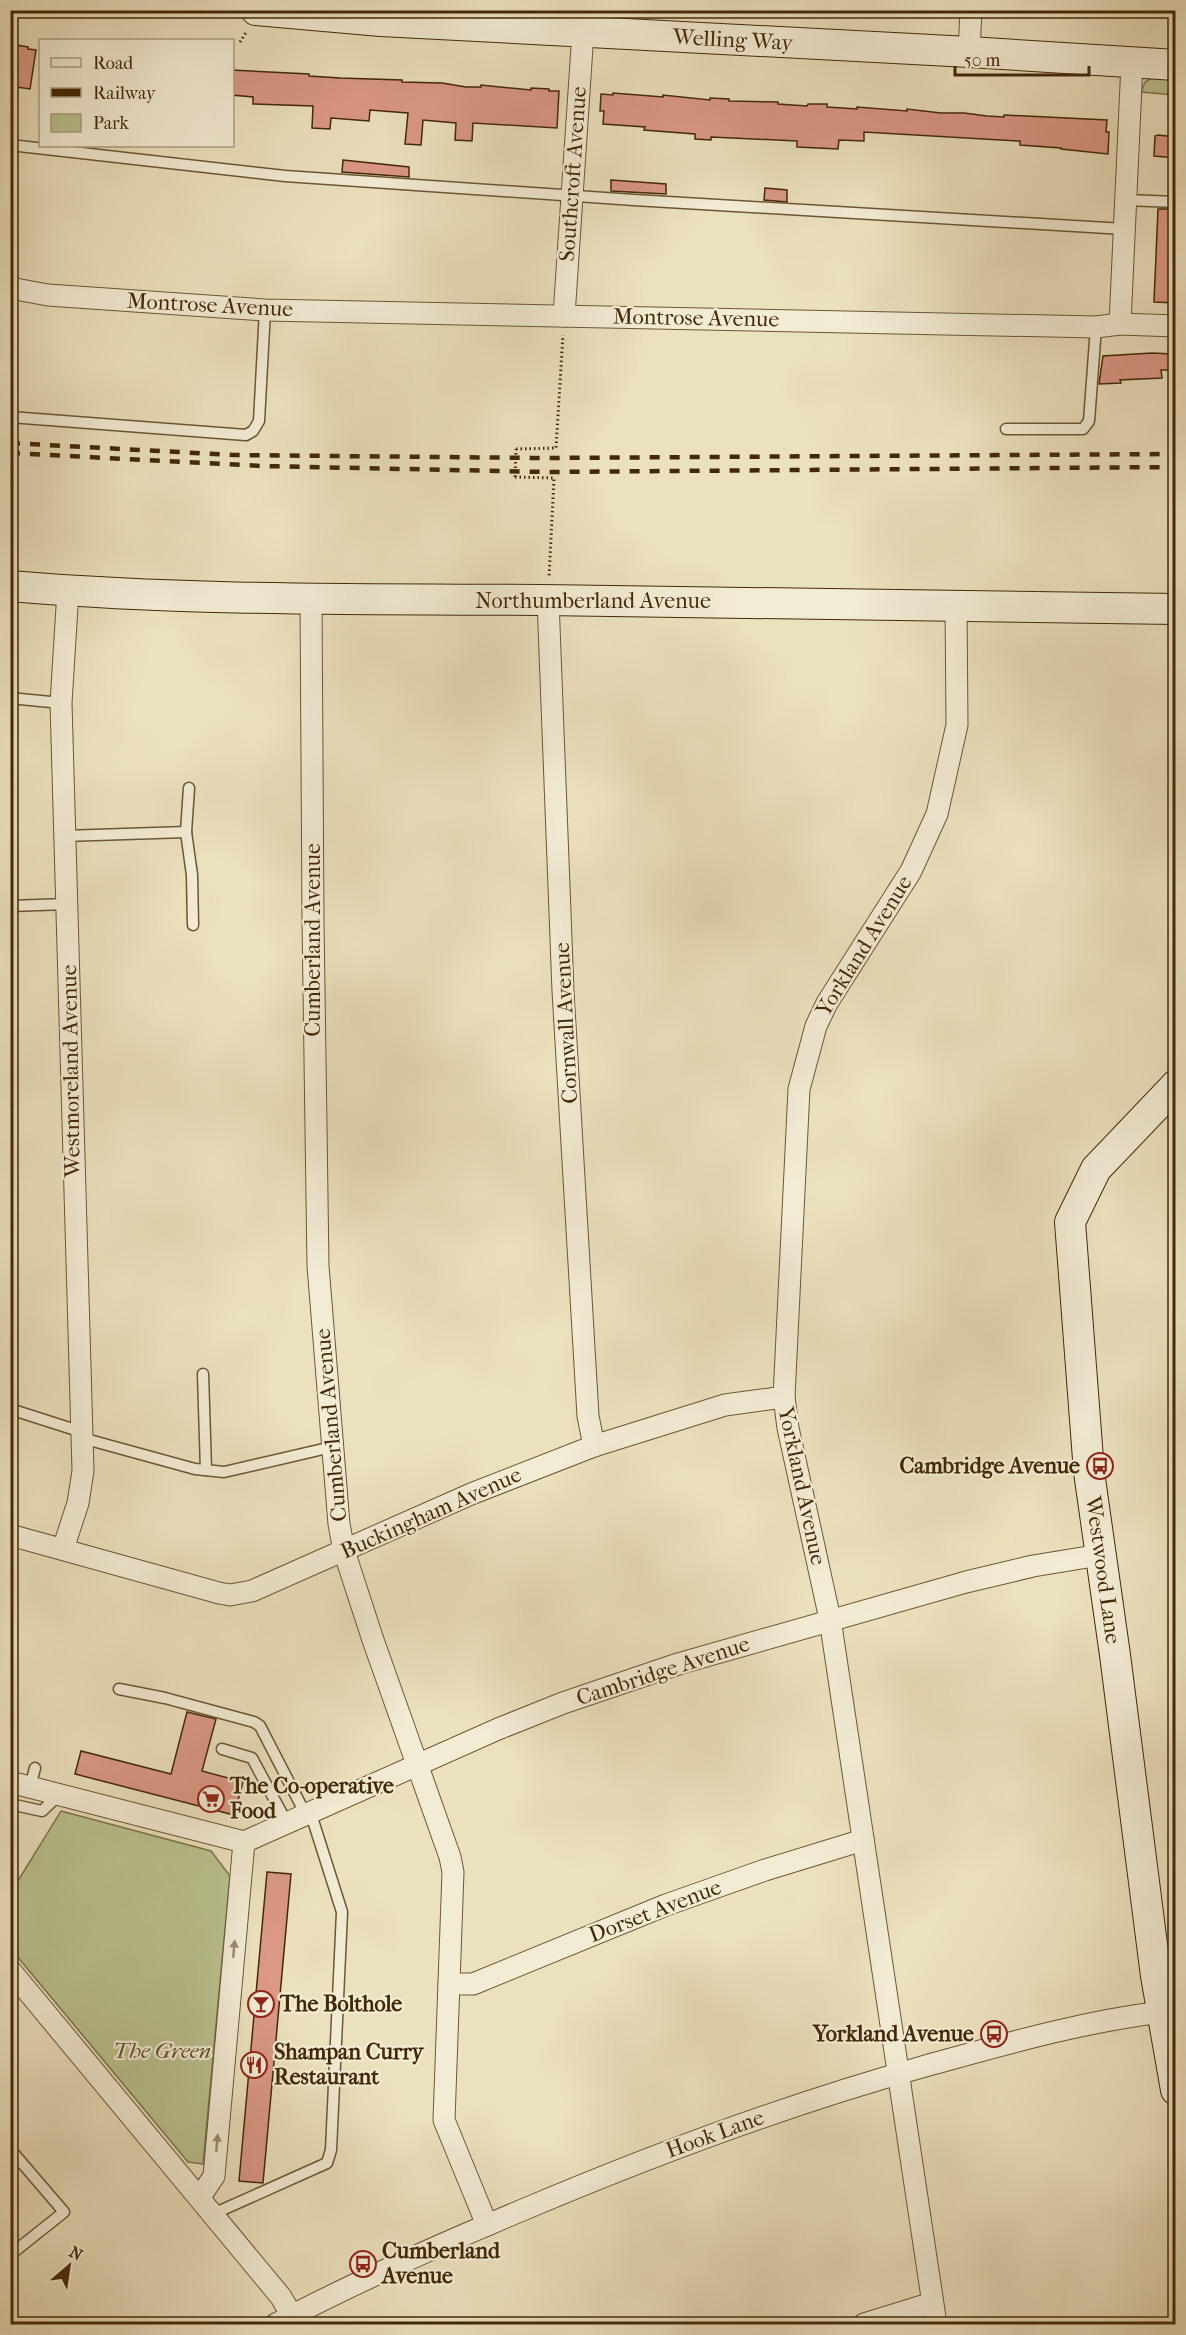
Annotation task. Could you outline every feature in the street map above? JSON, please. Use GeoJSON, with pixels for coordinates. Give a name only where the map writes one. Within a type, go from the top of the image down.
{"type":"FeatureCollection","features":[{"type":"Feature","properties":{"kind":"street"},"geometry":{"type":"LineString","coordinates":[[969,52],[971,10]]}},
{"type":"Feature","properties":{"kind":"street","name":"Welling Way"},"geometry":{"type":"LineString","coordinates":[[273,11],[381,21],[1176,65]]}},
{"type":"Feature","properties":{"kind":"street","name":"Southcroft Avenue"},"geometry":{"type":"LineString","coordinates":[[564,315],[583,32]]}},
{"type":"Feature","properties":{"kind":"street"},"geometry":{"type":"LineString","coordinates":[[1120,324],[1132,63]]}},
{"type":"Feature","properties":{"kind":"street","name":"Montrose Avenue"},"geometry":{"type":"LineString","coordinates":[[10,288],[48,296],[265,310],[1096,327],[1120,324],[1176,326]]}},
{"type":"Feature","properties":{"kind":"street","name":"Northumberland Avenue"},"geometry":{"type":"LineString","coordinates":[[10,586],[68,591],[311,599],[957,604],[1176,609]]}},
{"type":"Feature","properties":{"kind":"street","name":"Westmoreland Avenue"},"geometry":{"type":"LineString","coordinates":[[63,1549],[81,1485],[82,1435],[61,703],[68,591]]}},
{"type":"Feature","properties":{"kind":"street","name":"Cumberland Avenue"},"geometry":{"type":"LineString","coordinates":[[311,599],[318,1266],[339,1524],[344,1551],[453,1872],[444,2120],[487,2225]]}},
{"type":"Feature","properties":{"kind":"street","name":"Cornwall Avenue"},"geometry":{"type":"LineString","coordinates":[[548,600],[563,991],[588,1416],[594,1446]]}},
{"type":"Feature","properties":{"kind":"street","name":"Yorkland Avenue"},"geometry":{"type":"LineString","coordinates":[[936,2325],[830,1619],[788,1428],[784,1397],[799,1089],[816,1026],[827,1004],[911,870],[938,814],[957,725],[957,604]]}},
{"type":"Feature","properties":{"kind":"street","name":"Westwood Lane"},"geometry":{"type":"LineString","coordinates":[[1176,1085],[1096,1169],[1070,1222],[1089,1472],[1169,2011],[1176,2090]]}},
{"type":"Feature","properties":{"kind":"street","name":"Buckingham Avenue"},"geometry":{"type":"LineString","coordinates":[[10,1535],[230,1595],[252,1590],[471,1494],[594,1446],[725,1405],[784,1397]]}},
{"type":"Feature","properties":{"kind":"street","name":"Cambridge Avenue"},"geometry":{"type":"LineString","coordinates":[[244,1842],[417,1763],[563,1704],[678,1664],[966,1582],[1033,1566],[1100,1555]]}},
{"type":"Feature","properties":{"kind":"street"},"geometry":{"type":"LineString","coordinates":[[25,1779],[60,1794],[244,1842],[214,2176],[200,2197]]}},
{"type":"Feature","properties":{"kind":"street","name":"Dorset Avenue"},"geometry":{"type":"LineString","coordinates":[[449,1983],[473,1984],[666,1905],[765,1870],[863,1840]]}},
{"type":"Feature","properties":{"kind":"street"},"geometry":{"type":"LineString","coordinates":[[10,1970],[281,2297],[284,2320]]}},
{"type":"Feature","properties":{"kind":"street","name":"Hook Lane"},"geometry":{"type":"LineString","coordinates":[[284,2320],[487,2225],[688,2143],[793,2106],[1045,2033],[1127,2016],[1169,2011]]}},
{"type":"Feature","properties":{"kind":"street"},"geometry":{"type":"LineString","coordinates":[[864,2325],[932,2303]]}},
{"type":"Feature","properties":{"kind":"lane"},"geometry":{"type":"LineString","coordinates":[[10,145],[285,176],[1124,229]]}},
{"type":"Feature","properties":{"kind":"lane"},"geometry":{"type":"LineString","coordinates":[[1125,200],[1176,202]]}},
{"type":"Feature","properties":{"kind":"lane"},"geometry":{"type":"LineString","coordinates":[[10,417],[246,435],[253,431],[259,421],[265,310]]}},
{"type":"Feature","properties":{"kind":"lane"},"geometry":{"type":"LineString","coordinates":[[1006,429],[1083,429],[1089,421],[1096,327]]}},
{"type":"Feature","properties":{"kind":"lane"},"geometry":{"type":"LineString","coordinates":[[10,698],[61,703]]}},
{"type":"Feature","properties":{"kind":"lane"},"geometry":{"type":"LineString","coordinates":[[189,788],[186,832],[192,875],[193,925]]}},
{"type":"Feature","properties":{"kind":"lane"},"geometry":{"type":"LineString","coordinates":[[64,836],[186,832]]}},
{"type":"Feature","properties":{"kind":"lane"},"geometry":{"type":"LineString","coordinates":[[10,906],[67,904]]}},
{"type":"Feature","properties":{"kind":"lane"},"geometry":{"type":"LineString","coordinates":[[202,1374],[206,1470]]}},
{"type":"Feature","properties":{"kind":"lane"},"geometry":{"type":"LineString","coordinates":[[10,1409],[82,1435],[206,1470],[224,1472],[332,1447]]}},
{"type":"Feature","properties":{"kind":"lane"},"geometry":{"type":"LineString","coordinates":[[119,1689],[165,1698],[254,1722],[260,1726],[342,1912],[331,2150],[327,2163],[213,2214]]}},
{"type":"Feature","properties":{"kind":"lane"},"geometry":{"type":"LineString","coordinates":[[222,1749],[252,1758],[300,1815]]}},
{"type":"Feature","properties":{"kind":"lane"},"geometry":{"type":"LineString","coordinates":[[10,1804],[42,1811],[60,1794]]}},
{"type":"Feature","properties":{"kind":"lane"},"geometry":{"type":"LineString","coordinates":[[10,2149],[64,2212],[10,2255]]}},
{"type":"Feature","properties":{"kind":"path"},"geometry":{"type":"LineString","coordinates":[[548,600],[554,478],[515,477],[516,449],[556,448],[564,315]]}},
{"type":"Feature","properties":{"kind":"green space"},"geometry":{"type":"Polygon","coordinates":[[[1156,75],[1171,77],[1175,80],[1175,95],[1141,92],[1145,82],[1156,75]]]}},
{"type":"Feature","properties":{"kind":"green space","name":"The Green"},"geometry":{"type":"Polygon","coordinates":[[[61,1811],[211,1851],[230,1876],[203,2164],[188,2162],[11,1949],[11,1892],[61,1811]]]}},
{"type":"Feature","properties":{"kind":"building"},"geometry":{"type":"Polygon","coordinates":[[[10,44],[36,50],[30,89],[10,86],[10,44]]]}},
{"type":"Feature","properties":{"kind":"building"},"geometry":{"type":"Polygon","coordinates":[[[234,70],[402,80],[402,82],[442,83],[466,87],[481,87],[481,85],[559,91],[557,128],[473,123],[472,141],[455,140],[456,123],[423,120],[421,145],[405,144],[408,113],[370,110],[369,121],[331,118],[330,129],[312,128],[313,106],[253,104],[253,97],[234,95],[234,70]]]}},
{"type":"Feature","properties":{"kind":"building"},"geometry":{"type":"Polygon","coordinates":[[[613,93],[778,102],[778,104],[807,106],[808,104],[827,104],[827,107],[857,109],[857,107],[907,111],[907,109],[1004,117],[1004,115],[1107,120],[1108,154],[1020,145],[1020,141],[864,132],[864,141],[839,140],[838,149],[797,147],[797,141],[711,137],[711,140],[695,139],[695,134],[603,124],[604,111],[600,111],[601,94],[613,95],[613,93]]]}},
{"type":"Feature","properties":{"kind":"building"},"geometry":{"type":"Polygon","coordinates":[[[1155,136],[1176,137],[1176,158],[1154,156],[1155,136]]]}},
{"type":"Feature","properties":{"kind":"building"},"geometry":{"type":"Polygon","coordinates":[[[343,160],[409,167],[409,177],[342,172],[343,160]]]}},
{"type":"Feature","properties":{"kind":"building"},"geometry":{"type":"Polygon","coordinates":[[[611,180],[666,184],[666,194],[611,191],[611,180]]]}},
{"type":"Feature","properties":{"kind":"building"},"geometry":{"type":"Polygon","coordinates":[[[765,188],[787,190],[787,202],[764,200],[765,188]]]}},
{"type":"Feature","properties":{"kind":"building"},"geometry":{"type":"Polygon","coordinates":[[[1158,209],[1176,209],[1176,303],[1154,302],[1158,209]]]}},
{"type":"Feature","properties":{"kind":"building"},"geometry":{"type":"Polygon","coordinates":[[[1172,354],[1172,370],[1161,370],[1162,378],[1120,380],[1121,383],[1099,384],[1103,356],[1172,354]]]}},
{"type":"Feature","properties":{"kind":"building"},"geometry":{"type":"Polygon","coordinates":[[[187,1712],[216,1719],[202,1771],[243,1782],[234,1815],[75,1774],[81,1751],[171,1774],[187,1712]]]}},
{"type":"Feature","properties":{"kind":"building"},"geometry":{"type":"Polygon","coordinates":[[[267,1872],[291,1874],[263,2183],[239,2181],[267,1872]]]}},
{"type":"Feature","properties":{"kind":"railway"},"geometry":{"type":"LineString","coordinates":[[10,443],[234,455],[542,458],[1176,454]]}},
{"type":"Feature","properties":{"kind":"railway"},"geometry":{"type":"LineString","coordinates":[[10,453],[262,466],[547,472],[1176,467]]}},
{"type":"Feature","properties":{"kind":"place","name":"Cambridge Avenue"},"geometry":{"type":"Point","coordinates":[1100,1466]}},
{"type":"Feature","properties":{"kind":"place","name":"The Co-operative Food"},"geometry":{"type":"Point","coordinates":[211,1799]}},
{"type":"Feature","properties":{"kind":"place","name":"The Bolthole"},"geometry":{"type":"Point","coordinates":[261,2004]}},
{"type":"Feature","properties":{"kind":"place","name":"Yorkland Avenue"},"geometry":{"type":"Point","coordinates":[994,2034]}},
{"type":"Feature","properties":{"kind":"place","name":"Shampan Curry Restaurant"},"geometry":{"type":"Point","coordinates":[254,2065]}},
{"type":"Feature","properties":{"kind":"place","name":"Cumberland Avenue"},"geometry":{"type":"Point","coordinates":[363,2264]}}]}
